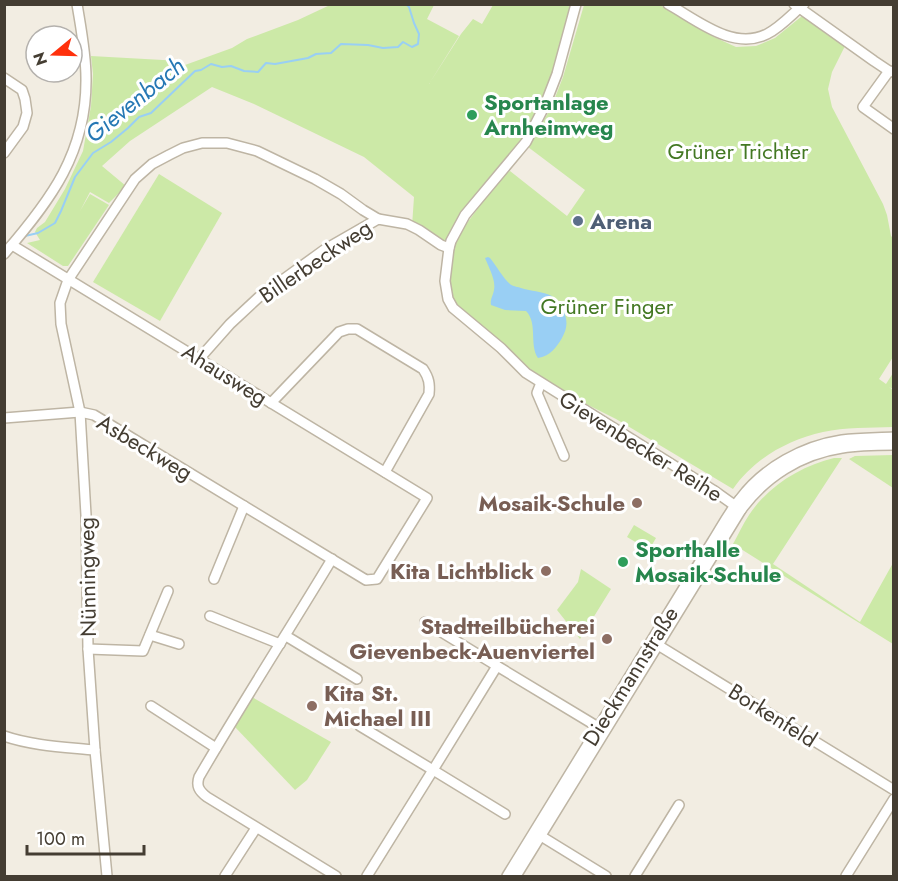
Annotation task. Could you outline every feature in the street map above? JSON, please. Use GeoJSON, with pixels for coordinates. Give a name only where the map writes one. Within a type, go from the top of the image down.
{"type":"FeatureCollection","features":[{"type":"Feature","properties":{"kind":"street"},"geometry":{"type":"LineString","coordinates":[[4,254],[40,211],[56,187],[68,165],[79,135],[85,106],[86,77],[77,4]]}},
{"type":"Feature","properties":{"kind":"street","name":"Gievenbecker Reihe"},"geometry":{"type":"LineString","coordinates":[[576,4],[557,74],[526,142],[456,229],[449,248],[445,281],[448,299],[453,308],[501,348],[526,373],[738,508]]}},
{"type":"Feature","properties":{"kind":"street"},"geometry":{"type":"LineString","coordinates":[[668,4],[722,34],[745,40],[768,34],[799,6],[891,71],[863,107],[894,129]]}},
{"type":"Feature","properties":{"kind":"street"},"geometry":{"type":"LineString","coordinates":[[4,78],[22,90],[27,113],[23,127],[4,153]]}},
{"type":"Feature","properties":{"kind":"street","name":"Nünningweg"},"geometry":{"type":"LineString","coordinates":[[107,876],[88,649],[86,515],[80,412],[62,324],[60,303],[68,280],[135,179],[152,164],[183,148],[202,143],[227,143],[257,151],[315,179],[378,219]]}},
{"type":"Feature","properties":{"kind":"street","name":"Billerbeckweg"},"geometry":{"type":"LineString","coordinates":[[199,359],[230,324],[259,297],[324,250],[378,219],[407,224],[449,248]]}},
{"type":"Feature","properties":{"kind":"street","name":"Ahausweg"},"geometry":{"type":"LineString","coordinates":[[12,245],[427,498],[422,508]]}},
{"type":"Feature","properties":{"kind":"street"},"geometry":{"type":"LineString","coordinates":[[271,403],[339,332],[357,329],[423,369],[430,384],[429,394],[386,472]]}},
{"type":"Feature","properties":{"kind":"street","name":"Gievenbecker Reihe"},"geometry":{"type":"LineString","coordinates":[[541,383],[537,393],[564,456]]}},
{"type":"Feature","properties":{"kind":"street","name":"Asbeckweg"},"geometry":{"type":"LineString","coordinates":[[4,418],[80,412],[94,415],[366,580],[377,579],[422,508]]}},
{"type":"Feature","properties":{"kind":"street","name":"Dieckmannstraße"},"geometry":{"type":"LineString","coordinates":[[507,876],[537,834],[746,492],[763,475],[786,459],[805,450],[844,440],[894,437]]}},
{"type":"Feature","properties":{"kind":"street","name":"Dieckmannstraße"},"geometry":{"type":"LineString","coordinates":[[738,508],[769,480],[808,457],[840,448],[894,445]]}},
{"type":"Feature","properties":{"kind":"street"},"geometry":{"type":"LineString","coordinates":[[214,579],[244,506]]}},
{"type":"Feature","properties":{"kind":"street"},"geometry":{"type":"LineString","coordinates":[[332,559],[216,748],[199,777],[198,787],[207,797],[336,876]]}},
{"type":"Feature","properties":{"kind":"street"},"geometry":{"type":"LineString","coordinates":[[88,649],[143,651],[168,591]]}},
{"type":"Feature","properties":{"kind":"street"},"geometry":{"type":"LineString","coordinates":[[210,616],[283,640],[357,679]]}},
{"type":"Feature","properties":{"kind":"street"},"geometry":{"type":"LineString","coordinates":[[425,622],[602,729]]}},
{"type":"Feature","properties":{"kind":"street"},"geometry":{"type":"LineString","coordinates":[[150,635],[179,644]]}},
{"type":"Feature","properties":{"kind":"street","name":"Borkenfeld"},"geometry":{"type":"LineString","coordinates":[[655,643],[894,790]]}},
{"type":"Feature","properties":{"kind":"street"},"geometry":{"type":"LineString","coordinates":[[367,876],[497,666]]}},
{"type":"Feature","properties":{"kind":"street"},"geometry":{"type":"LineString","coordinates":[[151,706],[216,748]]}},
{"type":"Feature","properties":{"kind":"street"},"geometry":{"type":"LineString","coordinates":[[360,726],[505,814]]}},
{"type":"Feature","properties":{"kind":"street"},"geometry":{"type":"LineString","coordinates":[[4,736],[48,746],[95,750]]}},
{"type":"Feature","properties":{"kind":"street"},"geometry":{"type":"LineString","coordinates":[[846,876],[894,799]]}},
{"type":"Feature","properties":{"kind":"street"},"geometry":{"type":"LineString","coordinates":[[635,876],[679,805]]}},
{"type":"Feature","properties":{"kind":"street"},"geometry":{"type":"LineString","coordinates":[[225,876],[256,828]]}},
{"type":"Feature","properties":{"kind":"street"},"geometry":{"type":"LineString","coordinates":[[537,834],[606,876]]}},
{"type":"Feature","properties":{"kind":"street","name":"Dieckmannstraße"},"geometry":{"type":"LineString","coordinates":[[516,876],[537,834]]}},
{"type":"Feature","properties":{"kind":"green space"},"geometry":{"type":"Polygon","coordinates":[[[330,5],[434,5],[427,19],[459,36],[429,84],[473,19],[482,24],[493,5],[572,5],[553,72],[522,139],[446,248],[412,226],[414,197],[364,157],[254,104],[212,87],[130,141],[102,166],[126,186],[109,203],[90,192],[80,211],[90,194],[109,205],[68,266],[63,266],[27,243],[40,240],[35,232],[45,222],[65,189],[83,151],[91,106],[93,74],[91,56],[181,61],[185,65],[232,48],[247,39],[330,5]]]}},
{"type":"Feature","properties":{"kind":"green space"},"geometry":{"type":"Polygon","coordinates":[[[584,5],[660,5],[714,37],[736,47],[756,46],[775,38],[802,16],[845,46],[832,72],[828,89],[832,107],[883,204],[893,238],[893,357],[879,379],[886,384],[893,373],[893,389],[889,387],[893,390],[893,427],[831,430],[797,440],[761,460],[741,478],[733,489],[616,419],[542,382],[456,307],[448,293],[450,251],[460,227],[464,227],[502,176],[510,171],[567,216],[585,190],[528,147],[551,108],[563,77],[584,5]]]}},
{"type":"Feature","properties":{"kind":"green space"},"geometry":{"type":"Polygon","coordinates":[[[159,174],[222,213],[160,321],[93,282],[159,174]]]}},
{"type":"Feature","properties":{"kind":"green space"},"geometry":{"type":"Polygon","coordinates":[[[893,455],[893,488],[849,459],[855,456],[893,455]]]}},
{"type":"Feature","properties":{"kind":"green space"},"geometry":{"type":"Polygon","coordinates":[[[834,458],[842,458],[773,564],[860,622],[893,563],[893,644],[733,544],[749,515],[776,486],[809,466],[834,458]]]}},
{"type":"Feature","properties":{"kind":"green space"},"geometry":{"type":"Polygon","coordinates":[[[634,525],[656,538],[649,550],[627,537],[634,525]]]}},
{"type":"Feature","properties":{"kind":"green space"},"geometry":{"type":"Polygon","coordinates":[[[581,569],[611,589],[580,639],[557,610],[578,582],[581,569]]]}},
{"type":"Feature","properties":{"kind":"green space"},"geometry":{"type":"Polygon","coordinates":[[[252,697],[331,742],[307,780],[295,790],[234,726],[252,697]]]}},
{"type":"Feature","properties":{"kind":"water"},"geometry":{"type":"Polygon","coordinates":[[[488,257],[511,284],[551,296],[561,305],[566,319],[566,328],[560,342],[549,353],[538,358],[535,353],[532,322],[526,311],[505,310],[491,305],[494,282],[485,258],[488,257]]]}},
{"type":"Feature","properties":{"kind":"waterway","name":"Gievenbach"},"geometry":{"type":"LineString","coordinates":[[25,236],[38,233],[55,223],[75,177],[93,153],[111,142],[139,117],[151,113],[195,71],[211,64],[258,72],[266,63],[275,64],[308,58],[316,54],[331,53],[341,44],[383,48],[398,47],[403,42],[412,47],[418,44],[419,34],[406,4]]}},
{"type":"Feature","properties":{"kind":"place","name":"Sportanlage Arnheimweg"},"geometry":{"type":"Point","coordinates":[472,115]}},
{"type":"Feature","properties":{"kind":"place","name":"Arena"},"geometry":{"type":"Point","coordinates":[578,221]}},
{"type":"Feature","properties":{"kind":"place","name":"Mosaik-Schule"},"geometry":{"type":"Point","coordinates":[637,503]}},
{"type":"Feature","properties":{"kind":"place","name":"Sporthalle Mosaik-Schule"},"geometry":{"type":"Point","coordinates":[623,562]}},
{"type":"Feature","properties":{"kind":"place","name":"Kita Lichtblick"},"geometry":{"type":"Point","coordinates":[546,571]}},
{"type":"Feature","properties":{"kind":"place","name":"Stadtteilbücherei Gievenbeck-Auenviertel"},"geometry":{"type":"Point","coordinates":[607,639]}},
{"type":"Feature","properties":{"kind":"place","name":"Kita St. Michael III"},"geometry":{"type":"Point","coordinates":[312,706]}},
{"type":"Feature","properties":{"kind":"park label","name":"Grüner Trichter"},"geometry":{"type":"Point","coordinates":[738,151]}},
{"type":"Feature","properties":{"kind":"park label","name":"Grüner Finger"},"geometry":{"type":"Point","coordinates":[607,306]}}]}
